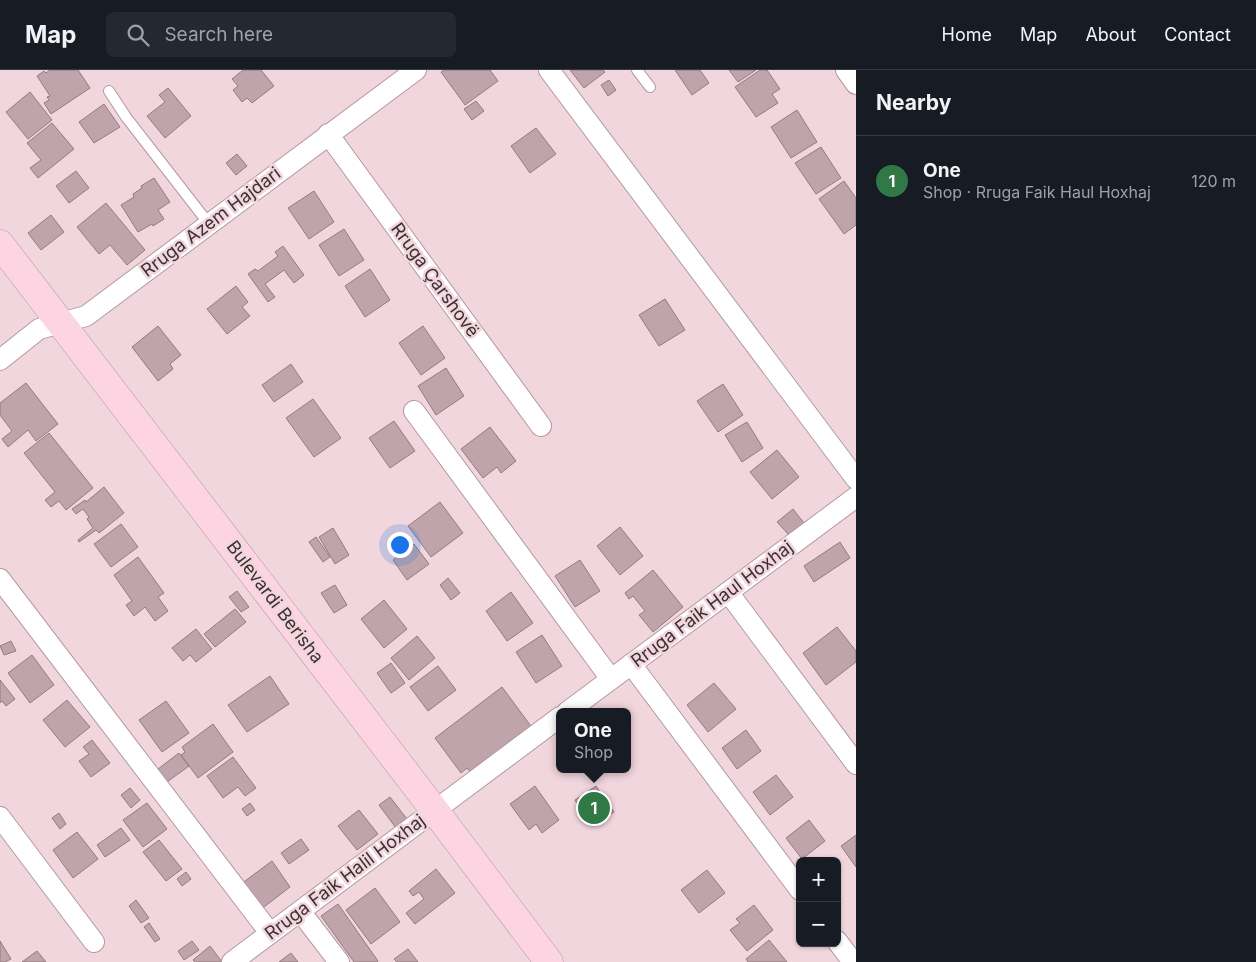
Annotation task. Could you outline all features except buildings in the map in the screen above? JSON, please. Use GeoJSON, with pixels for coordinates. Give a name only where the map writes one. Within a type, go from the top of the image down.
{"type":"FeatureCollection","features":[{"type":"Feature","properties":{"kind":"main road","name":"Bulevardi Berisha"},"geometry":{"type":"LineString","coordinates":[[0,244],[549,962]]}},
{"type":"Feature","properties":{"kind":"street","name":"Rruga Azem Hajdari"},"geometry":{"type":"LineString","coordinates":[[0,360],[39,329],[86,316],[416,70]]}},
{"type":"Feature","properties":{"kind":"street"},"geometry":{"type":"LineString","coordinates":[[549,70],[856,479]]}},
{"type":"Feature","properties":{"kind":"street"},"geometry":{"type":"LineString","coordinates":[[846,70],[856,84]]}},
{"type":"Feature","properties":{"kind":"street","name":"Rruga Çarshovë"},"geometry":{"type":"LineString","coordinates":[[328,134],[541,426]]}},
{"type":"Feature","properties":{"kind":"street"},"geometry":{"type":"LineString","coordinates":[[414,411],[611,679]]}},
{"type":"Feature","properties":{"kind":"street","name":"Rruga Faik Haul Hoxhaj"},"geometry":{"type":"LineString","coordinates":[[572,708],[856,497]]}},
{"type":"Feature","properties":{"kind":"street"},"geometry":{"type":"LineString","coordinates":[[0,579],[270,933]]}},
{"type":"Feature","properties":{"kind":"street"},"geometry":{"type":"LineString","coordinates":[[728,592],[856,764]]}},
{"type":"Feature","properties":{"kind":"street"},"geometry":{"type":"LineString","coordinates":[[631,664],[796,885]]}},
{"type":"Feature","properties":{"kind":"street"},"geometry":{"type":"LineString","coordinates":[[435,811],[556,720]]}},
{"type":"Feature","properties":{"kind":"street","name":"Rruga Faik Halil Hoxhaj"},"geometry":{"type":"LineString","coordinates":[[232,962],[435,811]]}},
{"type":"Feature","properties":{"kind":"street"},"geometry":{"type":"LineString","coordinates":[[0,817],[94,942]]}},
{"type":"Feature","properties":{"kind":"street"},"geometry":{"type":"LineString","coordinates":[[300,911],[339,962]]}},
{"type":"Feature","properties":{"kind":"street"},"geometry":{"type":"LineString","coordinates":[[841,946],[853,962]]}},
{"type":"Feature","properties":{"kind":"lane"},"geometry":{"type":"LineString","coordinates":[[637,70],[650,87]]}},
{"type":"Feature","properties":{"kind":"lane"},"geometry":{"type":"LineString","coordinates":[[110,92],[126,118],[209,224]]}},
{"type":"Feature","properties":{"kind":"place","name":"One"},"geometry":{"type":"Point","coordinates":[594,808]}}]}
